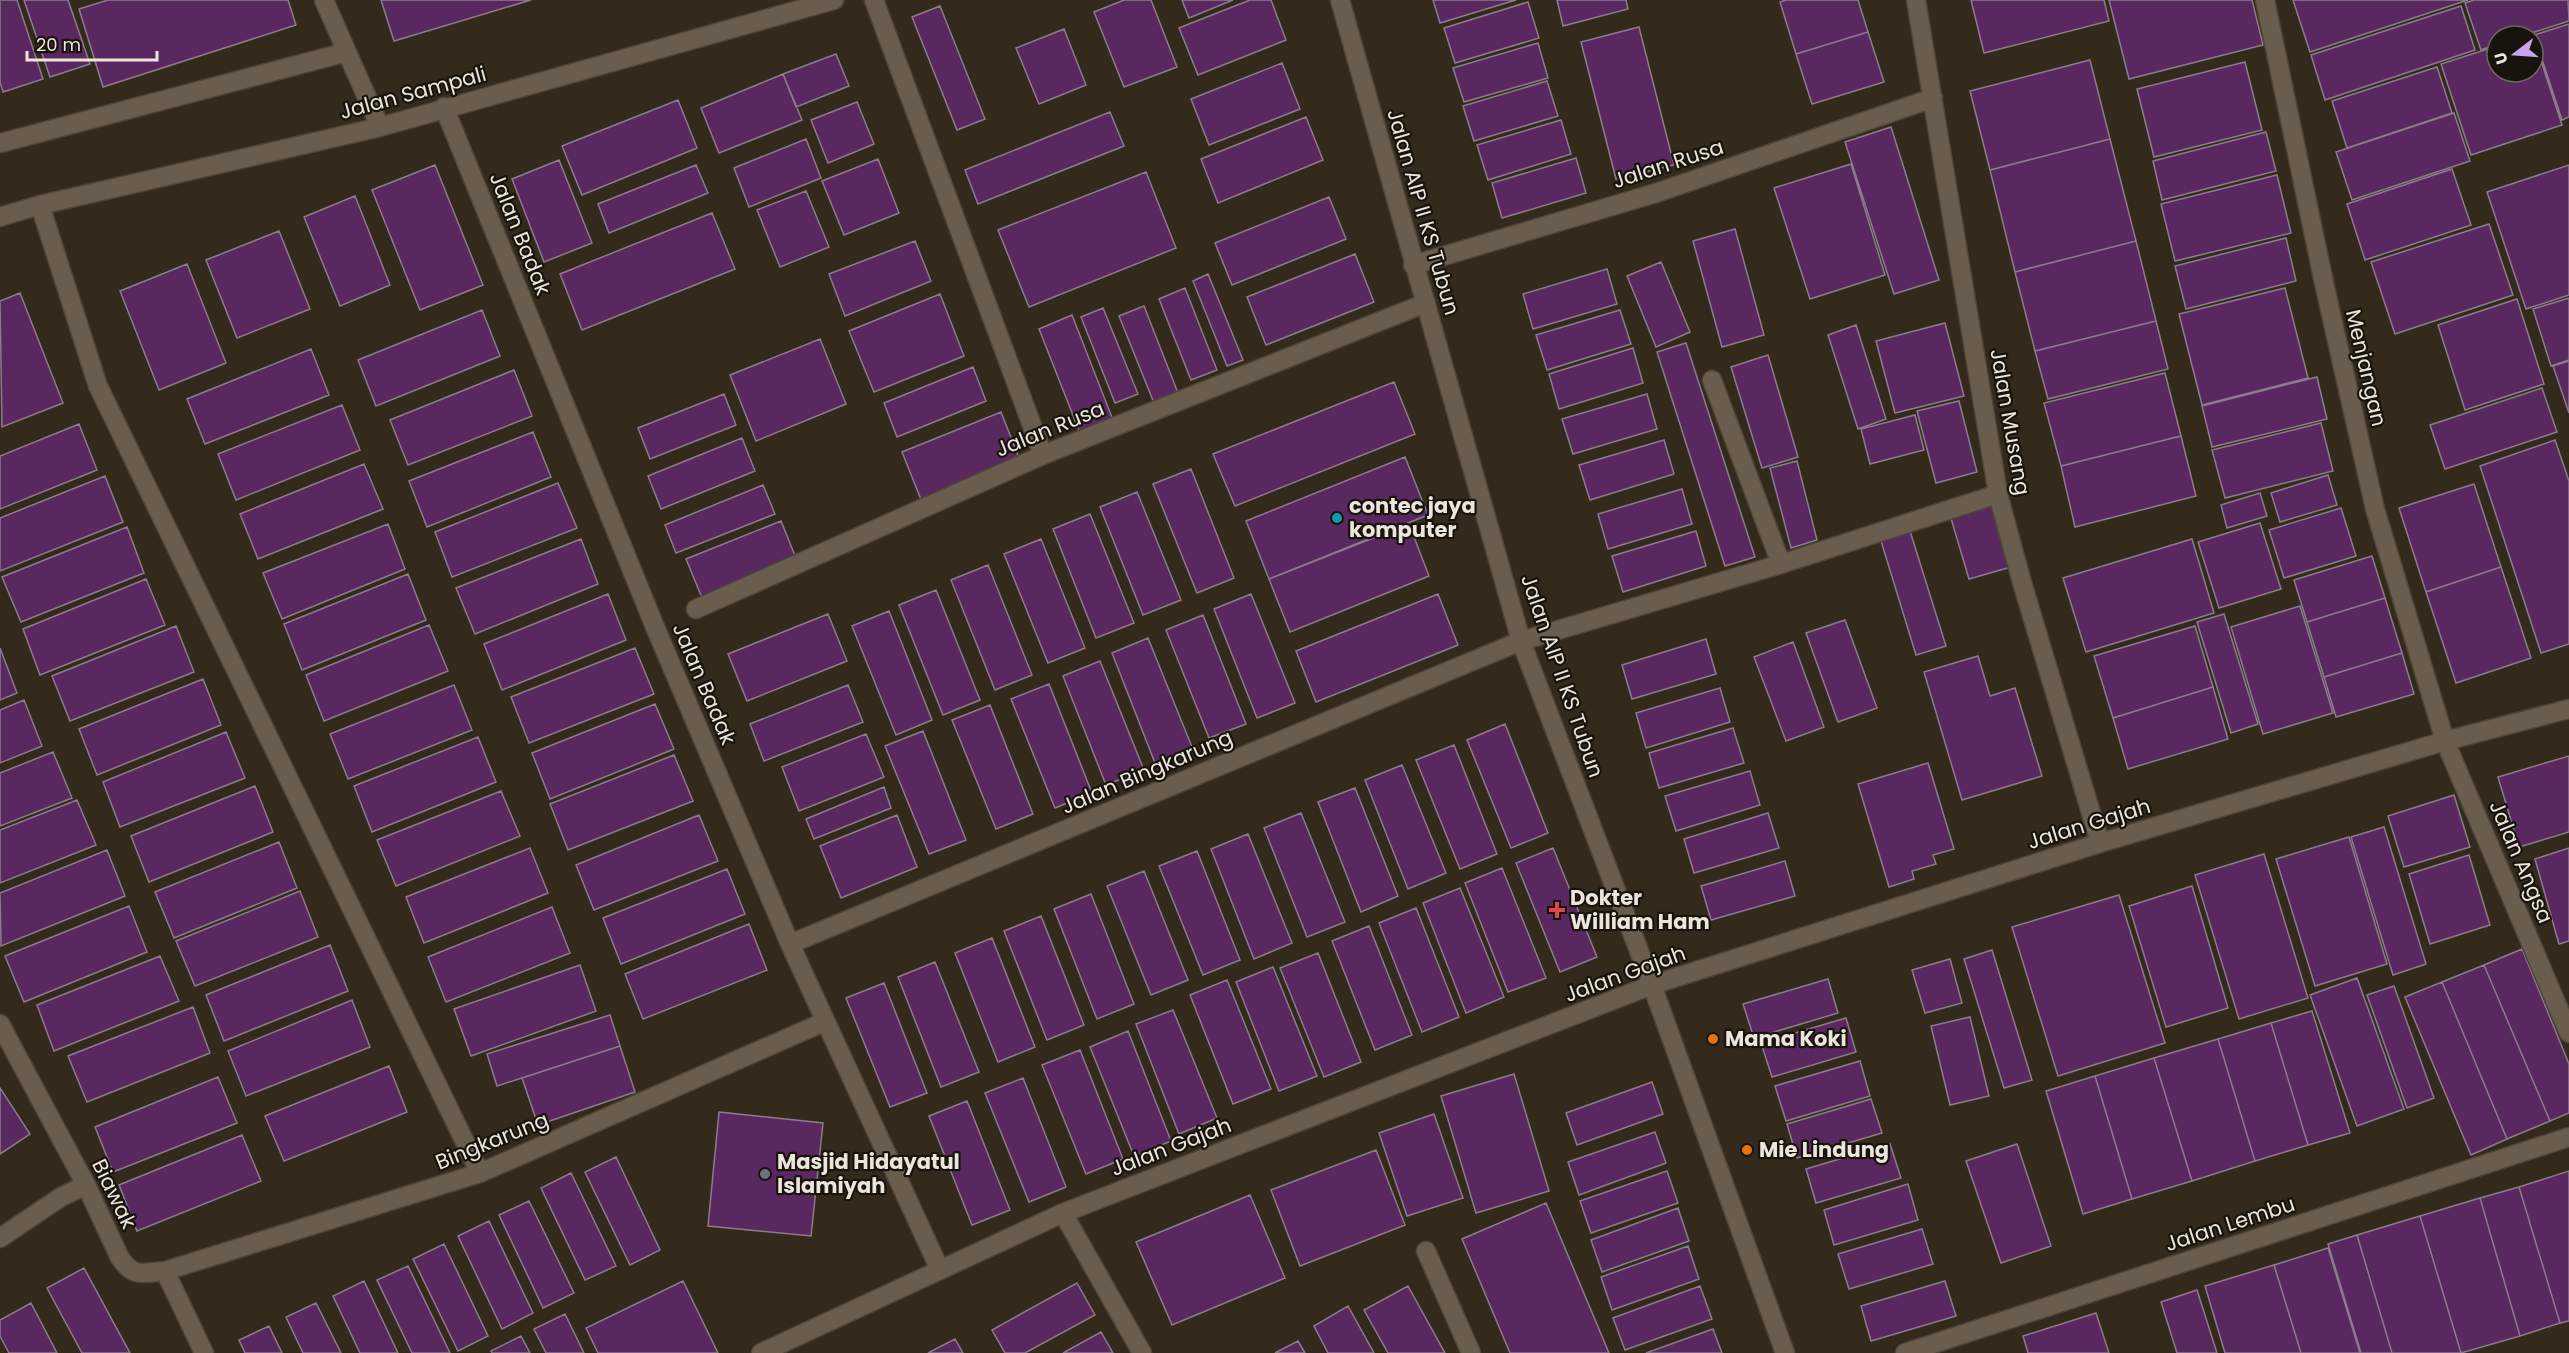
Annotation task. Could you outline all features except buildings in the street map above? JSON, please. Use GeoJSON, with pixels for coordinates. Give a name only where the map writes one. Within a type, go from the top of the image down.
{"type":"FeatureCollection","features":[{"type":"Feature","properties":{"kind":"street"},"geometry":{"type":"LineString","coordinates":[[324,0],[380,127]]}},
{"type":"Feature","properties":{"kind":"street","name":"Jalan Sampali"},"geometry":{"type":"LineString","coordinates":[[0,217],[40,205],[380,127],[444,107],[834,0]]}},
{"type":"Feature","properties":{"kind":"street"},"geometry":{"type":"LineString","coordinates":[[874,0],[1043,455]]}},
{"type":"Feature","properties":{"kind":"street","name":"Jalan AIP II KS Tubun"},"geometry":{"type":"LineString","coordinates":[[1340,0],[1521,641],[1652,985],[1785,1353]]}},
{"type":"Feature","properties":{"kind":"street","name":"Jalan Musang"},"geometry":{"type":"LineString","coordinates":[[1916,0],[1998,494],[2100,843]]}},
{"type":"Feature","properties":{"kind":"street","name":"Menjangan"},"geometry":{"type":"LineString","coordinates":[[2265,0],[2324,283],[2375,509],[2445,741]]}},
{"type":"Feature","properties":{"kind":"street"},"geometry":{"type":"LineString","coordinates":[[0,143],[347,52]]}},
{"type":"Feature","properties":{"kind":"street","name":"Jalan Rusa"},"geometry":{"type":"LineString","coordinates":[[1413,265],[1656,193],[1933,98]]}},
{"type":"Feature","properties":{"kind":"street","name":"Jalan Badak"},"geometry":{"type":"LineString","coordinates":[[444,107],[655,627],[790,944],[940,1270]]}},
{"type":"Feature","properties":{"kind":"street"},"geometry":{"type":"LineString","coordinates":[[40,205],[98,386],[480,1173]]}},
{"type":"Feature","properties":{"kind":"street","name":"Jalan Rusa"},"geometry":{"type":"LineString","coordinates":[[696,609],[1043,455],[1426,303]]}},
{"type":"Feature","properties":{"kind":"street"},"geometry":{"type":"LineString","coordinates":[[1712,380],[1781,564]]}},
{"type":"Feature","properties":{"kind":"street","name":"Jalan Bingkarung"},"geometry":{"type":"LineString","coordinates":[[790,944],[1521,641],[1781,564],[1998,494]]}},
{"type":"Feature","properties":{"kind":"street","name":"Jalan Gajah"},"geometry":{"type":"LineString","coordinates":[[761,1353],[1064,1213],[1652,985],[2100,843],[2445,741],[2569,710]]}},
{"type":"Feature","properties":{"kind":"street","name":"Jalan Angsa"},"geometry":{"type":"LineString","coordinates":[[2445,741],[2569,1033]]}},
{"type":"Feature","properties":{"kind":"street","name":"Bingkarung"},"geometry":{"type":"LineString","coordinates":[[165,1271],[480,1173],[824,1022]]}},
{"type":"Feature","properties":{"kind":"street","name":"Biawak"},"geometry":{"type":"LineString","coordinates":[[0,1024],[86,1185],[127,1268],[135,1274],[165,1271]]}},
{"type":"Feature","properties":{"kind":"street","name":"Jalan Lembu"},"geometry":{"type":"LineString","coordinates":[[1905,1353],[2569,1137]]}},
{"type":"Feature","properties":{"kind":"street"},"geometry":{"type":"LineString","coordinates":[[0,1238],[61,1197],[86,1185]]}},
{"type":"Feature","properties":{"kind":"street"},"geometry":{"type":"LineString","coordinates":[[1064,1213],[1142,1353]]}},
{"type":"Feature","properties":{"kind":"street"},"geometry":{"type":"LineString","coordinates":[[1426,1251],[1471,1353]]}},
{"type":"Feature","properties":{"kind":"street"},"geometry":{"type":"LineString","coordinates":[[165,1271],[204,1353]]}},
{"type":"Feature","properties":{"kind":"place","name":"contec jaya komputer"},"geometry":{"type":"Point","coordinates":[1337,518]}},
{"type":"Feature","properties":{"kind":"place","name":"Dokter William Ham"},"geometry":{"type":"Point","coordinates":[1557,910]}},
{"type":"Feature","properties":{"kind":"place","name":"Mama Koki"},"geometry":{"type":"Point","coordinates":[1713,1039]}},
{"type":"Feature","properties":{"kind":"place","name":"Mie Lindung"},"geometry":{"type":"Point","coordinates":[1747,1150]}},
{"type":"Feature","properties":{"kind":"place","name":"Masjid Hidayatul Islamiyah"},"geometry":{"type":"Point","coordinates":[765,1174]}}]}
